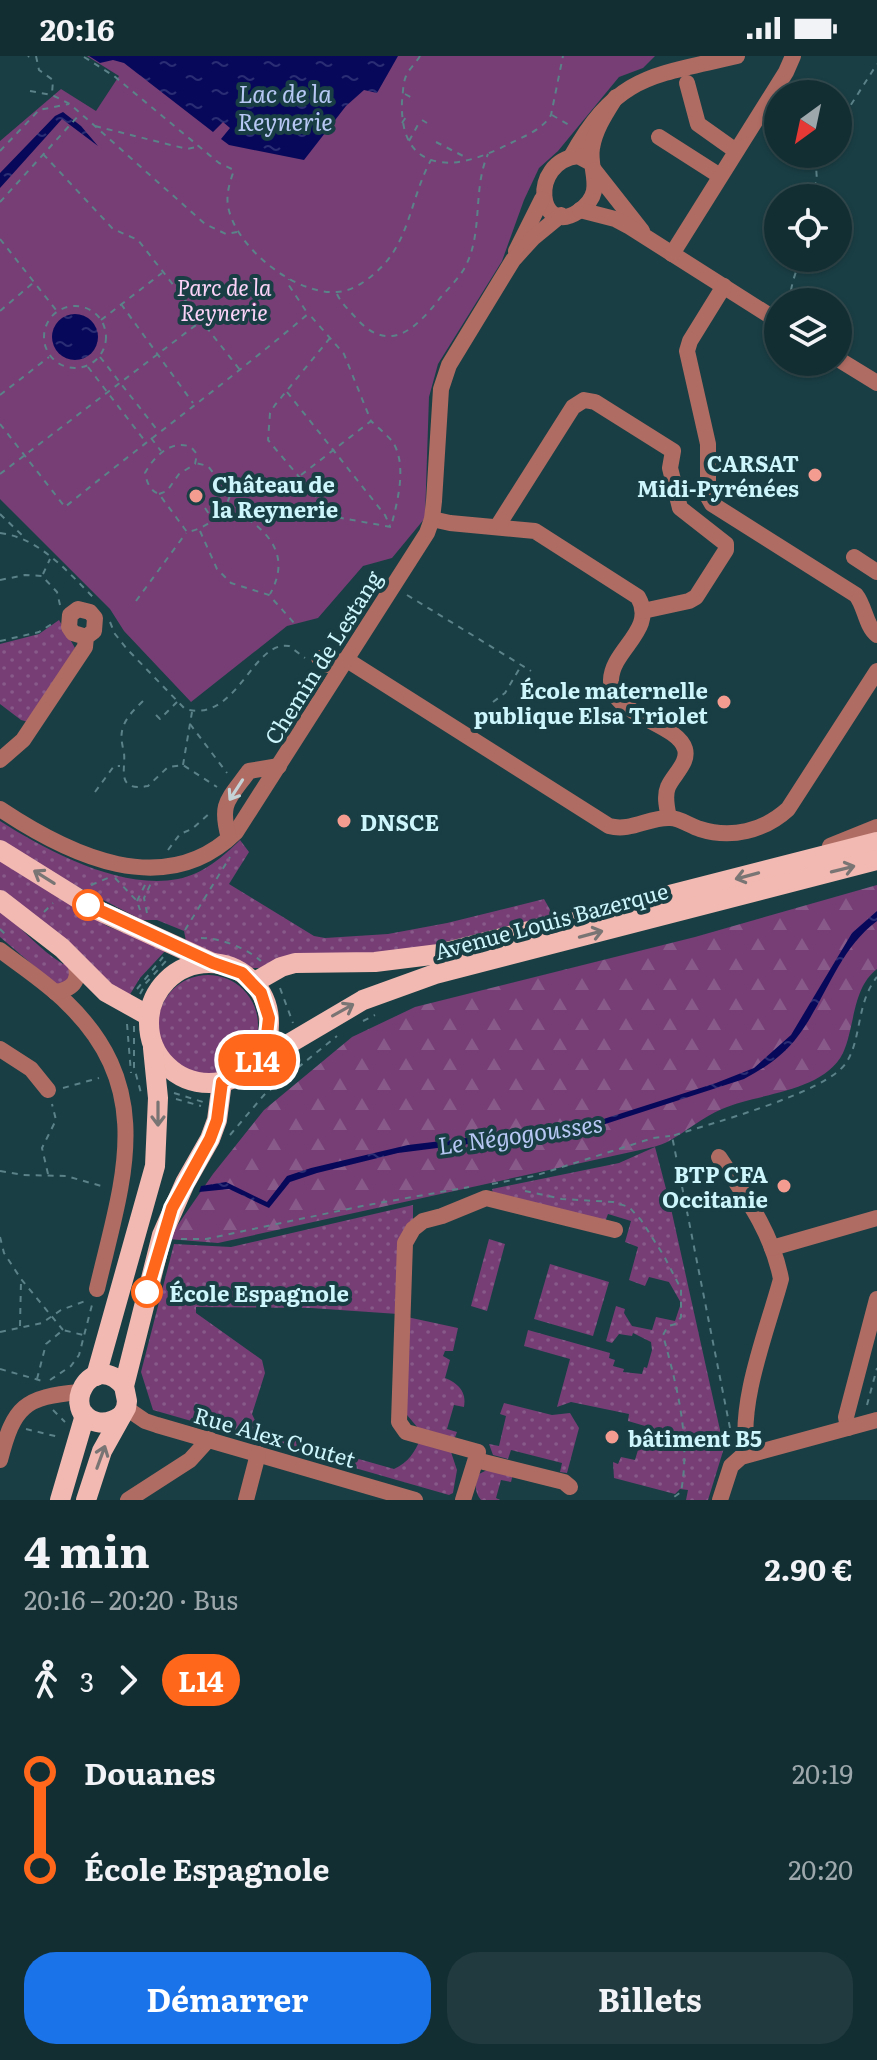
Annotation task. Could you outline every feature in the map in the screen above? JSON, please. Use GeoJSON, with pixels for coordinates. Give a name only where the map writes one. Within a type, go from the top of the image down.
{"type":"FeatureCollection","features":[{"type":"Feature","properties":{"kind":"main road","name":"Avenue Louis Bazerque"},"geometry":{"type":"LineString","coordinates":[[253,983],[281,967],[295,963],[375,962],[439,954],[877,842]]}},
{"type":"Feature","properties":{"kind":"main road"},"geometry":{"type":"LineString","coordinates":[[0,850],[95,909],[213,963],[242,973],[253,983],[267,1005],[269,1018],[266,1043],[253,1065],[244,1073],[222,1082],[195,1082],[183,1077],[162,1060],[142,1018],[106,992],[74,958],[0,900]]}},
{"type":"Feature","properties":{"kind":"main road","name":"Avenue Louis Bazerque"},"geometry":{"type":"LineString","coordinates":[[253,1065],[339,1012],[389,989],[435,974],[877,860]]}},
{"type":"Feature","properties":{"kind":"main road"},"geometry":{"type":"LineString","coordinates":[[96,1376],[155,1166],[158,1091],[142,1018],[172,976],[198,964],[213,963]]}},
{"type":"Feature","properties":{"kind":"main road"},"geometry":{"type":"LineString","coordinates":[[124,1386],[162,1235],[178,1195],[210,1139],[217,1120],[222,1082]]}},
{"type":"Feature","properties":{"kind":"main road"},"geometry":{"type":"LineString","coordinates":[[86,1500],[102,1451],[123,1412],[127,1393],[112,1376],[89,1379],[80,1392],[79,1400],[85,1415],[91,1420],[107,1423],[123,1412]]}},
{"type":"Feature","properties":{"kind":"main road"},"geometry":{"type":"LineString","coordinates":[[60,1500],[85,1415]]}},
{"type":"Feature","properties":{"kind":"street","name":"Chemin de Lestang"},"geometry":{"type":"LineString","coordinates":[[0,809],[52,841],[86,855],[138,868],[159,869],[188,862],[217,848],[229,838],[244,821],[427,533],[432,519],[444,377],[513,260],[551,173],[561,161],[571,157],[598,114],[616,97],[647,77],[737,56]]}},
{"type":"Feature","properties":{"kind":"street"},"geometry":{"type":"LineString","coordinates":[[672,254],[793,56]]}},
{"type":"Feature","properties":{"kind":"street"},"geometry":{"type":"LineString","coordinates":[[687,83],[698,124],[736,151]]}},
{"type":"Feature","properties":{"kind":"street"},"geometry":{"type":"LineString","coordinates":[[616,97],[599,126],[592,146],[596,179],[593,195],[580,210],[615,219],[764,312]]}},
{"type":"Feature","properties":{"kind":"street"},"geometry":{"type":"LineString","coordinates":[[659,137],[720,176]]}},
{"type":"Feature","properties":{"kind":"street"},"geometry":{"type":"LineString","coordinates":[[571,157],[578,156],[593,166],[648,238]]}},
{"type":"Feature","properties":{"kind":"street"},"geometry":{"type":"LineString","coordinates":[[542,199],[547,209],[561,215]]}},
{"type":"Feature","properties":{"kind":"street","name":"Chemin de Lestang"},"geometry":{"type":"LineString","coordinates":[[513,260],[561,215],[580,210]]}},
{"type":"Feature","properties":{"kind":"street"},"geometry":{"type":"LineString","coordinates":[[724,286],[687,351],[708,444],[708,497],[712,504],[856,595],[863,604],[872,632],[877,635]]}},
{"type":"Feature","properties":{"kind":"street"},"geometry":{"type":"LineString","coordinates":[[852,368],[877,383]]}},
{"type":"Feature","properties":{"kind":"street"},"geometry":{"type":"LineString","coordinates":[[497,527],[573,407],[584,400],[595,402],[673,451],[670,468],[680,508],[726,544],[726,550],[696,597],[643,611]]}},
{"type":"Feature","properties":{"kind":"street"},"geometry":{"type":"LineString","coordinates":[[432,519],[531,530],[542,534],[634,593],[643,611],[641,625],[613,671],[611,684],[613,693],[625,705],[677,738],[685,749],[685,758],[667,792],[669,818]]}},
{"type":"Feature","properties":{"kind":"street"},"geometry":{"type":"LineString","coordinates":[[854,557],[877,572]]}},
{"type":"Feature","properties":{"kind":"street"},"geometry":{"type":"LineString","coordinates":[[0,760],[23,740],[85,647],[86,637]]}},
{"type":"Feature","properties":{"kind":"street"},"geometry":{"type":"LineString","coordinates":[[314,660],[327,665],[347,660],[609,826],[624,828],[669,818],[703,830],[732,833],[779,817],[796,799],[877,671]]}},
{"type":"Feature","properties":{"kind":"street"},"geometry":{"type":"LineString","coordinates":[[229,838],[223,816],[231,791],[249,771],[279,766]]}},
{"type":"Feature","properties":{"kind":"street"},"geometry":{"type":"LineString","coordinates":[[783,866],[877,827]]}},
{"type":"Feature","properties":{"kind":"street"},"geometry":{"type":"LineString","coordinates":[[8,946],[80,1017],[105,1051],[118,1080],[127,1120],[126,1154],[97,1289]]}},
{"type":"Feature","properties":{"kind":"street"},"geometry":{"type":"LineString","coordinates":[[55,992],[67,990],[77,979],[79,971],[74,958]]}},
{"type":"Feature","properties":{"kind":"street"},"geometry":{"type":"LineString","coordinates":[[0,1049],[31,1069],[48,1090]]}},
{"type":"Feature","properties":{"kind":"street"},"geometry":{"type":"LineString","coordinates":[[719,1157],[758,1215],[781,1279],[747,1403],[743,1433],[747,1454]]}},
{"type":"Feature","properties":{"kind":"street"},"geometry":{"type":"LineString","coordinates":[[463,1500],[478,1452],[406,1432],[399,1422],[405,1243],[413,1229],[423,1221],[486,1198],[615,1230]]}},
{"type":"Feature","properties":{"kind":"street"},"geometry":{"type":"LineString","coordinates":[[772,1248],[877,1218]]}},
{"type":"Feature","properties":{"kind":"street"},"geometry":{"type":"LineString","coordinates":[[848,1428],[846,1417],[877,1299]]}},
{"type":"Feature","properties":{"kind":"street"},"geometry":{"type":"LineString","coordinates":[[0,1460],[9,1424],[19,1412],[49,1394],[80,1392]]}},
{"type":"Feature","properties":{"kind":"street","name":"Rue Alex Coutet"},"geometry":{"type":"LineString","coordinates":[[123,1412],[415,1500]]}},
{"type":"Feature","properties":{"kind":"street"},"geometry":{"type":"LineString","coordinates":[[720,1500],[731,1466],[747,1454],[874,1421]]}},
{"type":"Feature","properties":{"kind":"street"},"geometry":{"type":"LineString","coordinates":[[128,1500],[190,1460],[209,1439]]}},
{"type":"Feature","properties":{"kind":"street"},"geometry":{"type":"LineString","coordinates":[[246,1500],[258,1454]]}},
{"type":"Feature","properties":{"kind":"street"},"geometry":{"type":"LineString","coordinates":[[476,1460],[564,1482],[570,1487]]}},
{"type":"Feature","properties":{"kind":"path"},"geometry":{"type":"LineString","coordinates":[[36,56],[39,70],[53,80],[52,95]]}},
{"type":"Feature","properties":{"kind":"path"},"geometry":{"type":"LineString","coordinates":[[420,56],[406,75],[402,124],[408,142],[431,160],[444,163],[489,153],[520,139],[548,121],[563,56]]}},
{"type":"Feature","properties":{"kind":"path"},"geometry":{"type":"LineString","coordinates":[[84,57],[114,76],[198,147],[234,170],[227,199],[238,231],[261,259],[289,279],[320,292],[348,290],[361,284],[387,262],[403,236],[419,181],[431,160]]}},
{"type":"Feature","properties":{"kind":"path"},"geometry":{"type":"LineString","coordinates":[[852,103],[877,64]]}},
{"type":"Feature","properties":{"kind":"path"},"geometry":{"type":"LineString","coordinates":[[30,91],[52,95],[81,112],[205,224],[226,234],[238,231]]}},
{"type":"Feature","properties":{"kind":"path"},"geometry":{"type":"LineString","coordinates":[[403,93],[414,99]]}},
{"type":"Feature","properties":{"kind":"path"},"geometry":{"type":"LineString","coordinates":[[0,151],[39,110],[70,104]]}},
{"type":"Feature","properties":{"kind":"path"},"geometry":{"type":"LineString","coordinates":[[0,202],[81,112]]}},
{"type":"Feature","properties":{"kind":"path"},"geometry":{"type":"LineString","coordinates":[[402,124],[408,114]]}},
{"type":"Feature","properties":{"kind":"path"},"geometry":{"type":"LineString","coordinates":[[408,142],[421,120],[427,123]]}},
{"type":"Feature","properties":{"kind":"path"},"geometry":{"type":"LineString","coordinates":[[93,126],[187,149],[198,147]]}},
{"type":"Feature","properties":{"kind":"path"},"geometry":{"type":"LineString","coordinates":[[436,142],[467,159]]}},
{"type":"Feature","properties":{"kind":"path"},"geometry":{"type":"LineString","coordinates":[[336,292],[339,300],[368,331],[380,336],[396,336],[413,328],[464,268],[473,240],[481,170],[489,153]]}},
{"type":"Feature","properties":{"kind":"path"},"geometry":{"type":"LineString","coordinates":[[43,154],[113,229],[138,240],[241,371]]}},
{"type":"Feature","properties":{"kind":"path"},"geometry":{"type":"LineString","coordinates":[[0,239],[57,311]]}},
{"type":"Feature","properties":{"kind":"path"},"geometry":{"type":"LineString","coordinates":[[101,320],[163,273]]}},
{"type":"Feature","properties":{"kind":"path"},"geometry":{"type":"LineString","coordinates":[[289,279],[288,284],[308,314],[344,354],[371,421],[393,442],[399,457],[398,498],[391,527]]}},
{"type":"Feature","properties":{"kind":"path"},"geometry":{"type":"LineString","coordinates":[[0,311],[34,282]]}},
{"type":"Feature","properties":{"kind":"path"},"geometry":{"type":"LineString","coordinates":[[121,304],[194,404]]}},
{"type":"Feature","properties":{"kind":"path"},"geometry":{"type":"LineString","coordinates":[[68,306],[80,306],[92,311],[101,320],[106,338],[100,356],[87,366],[67,367],[50,356],[45,347],[45,328],[57,311],[68,306]]}},
{"type":"Feature","properties":{"kind":"path"},"geometry":{"type":"LineString","coordinates":[[0,424],[65,507],[194,404],[241,371],[308,314]]}},
{"type":"Feature","properties":{"kind":"path"},"geometry":{"type":"LineString","coordinates":[[0,474],[201,322]]}},
{"type":"Feature","properties":{"kind":"path"},"geometry":{"type":"LineString","coordinates":[[330,338],[270,413],[268,440],[336,517],[391,527]]}},
{"type":"Feature","properties":{"kind":"path"},"geometry":{"type":"LineString","coordinates":[[0,395],[50,356]]}},
{"type":"Feature","properties":{"kind":"path"},"geometry":{"type":"LineString","coordinates":[[100,356],[159,432]]}},
{"type":"Feature","properties":{"kind":"path"},"geometry":{"type":"LineString","coordinates":[[87,366],[145,442]]}},
{"type":"Feature","properties":{"kind":"path"},"geometry":{"type":"LineString","coordinates":[[287,391],[385,515],[391,527]]}},
{"type":"Feature","properties":{"kind":"path"},"geometry":{"type":"LineString","coordinates":[[299,477],[371,421]]}},
{"type":"Feature","properties":{"kind":"path"},"geometry":{"type":"LineString","coordinates":[[151,438],[162,452]]}},
{"type":"Feature","properties":{"kind":"path"},"geometry":{"type":"LineString","coordinates":[[159,494],[171,487],[179,474],[192,469],[197,454],[191,447],[176,444],[162,452],[145,473],[153,492],[159,494],[187,532]]}},
{"type":"Feature","properties":{"kind":"path"},"geometry":{"type":"LineString","coordinates":[[136,601],[187,532],[199,530],[227,506],[230,495],[208,466],[196,463]]}},
{"type":"Feature","properties":{"kind":"path"},"geometry":{"type":"LineString","coordinates":[[179,474],[184,480]]}},
{"type":"Feature","properties":{"kind":"path"},"geometry":{"type":"LineString","coordinates":[[227,506],[264,531],[278,555],[277,581],[269,595]]}},
{"type":"Feature","properties":{"kind":"path"},"geometry":{"type":"LineString","coordinates":[[205,508],[213,520]]}},
{"type":"Feature","properties":{"kind":"path"},"geometry":{"type":"LineString","coordinates":[[0,514],[98,602]]}},
{"type":"Feature","properties":{"kind":"path"},"geometry":{"type":"LineString","coordinates":[[199,530],[217,569],[231,583],[269,595],[295,624]]}},
{"type":"Feature","properties":{"kind":"path"},"geometry":{"type":"LineString","coordinates":[[0,533],[26,540]]}},
{"type":"Feature","properties":{"kind":"path"},"geometry":{"type":"LineString","coordinates":[[42,576],[51,558]]}},
{"type":"Feature","properties":{"kind":"path"},"geometry":{"type":"LineString","coordinates":[[0,580],[25,575],[42,576],[57,592],[61,610]]}},
{"type":"Feature","properties":{"kind":"path"},"geometry":{"type":"LineString","coordinates":[[393,586],[531,671]]}},
{"type":"Feature","properties":{"kind":"path"},"geometry":{"type":"LineString","coordinates":[[0,641],[39,632],[58,617]]}},
{"type":"Feature","properties":{"kind":"path"},"geometry":{"type":"LineString","coordinates":[[109,620],[127,649],[165,685],[178,702],[192,711],[230,697],[260,660],[278,646],[289,646],[314,660]]}},
{"type":"Feature","properties":{"kind":"path"},"geometry":{"type":"LineString","coordinates":[[493,702],[505,693],[522,665]]}},
{"type":"Feature","properties":{"kind":"path"},"geometry":{"type":"LineString","coordinates":[[143,701],[130,713],[123,726],[122,774],[125,779],[143,787],[148,786],[168,767],[183,765],[231,791]]}},
{"type":"Feature","properties":{"kind":"path"},"geometry":{"type":"LineString","coordinates":[[156,715],[160,719],[178,702]]}},
{"type":"Feature","properties":{"kind":"path"},"geometry":{"type":"LineString","coordinates":[[183,765],[192,711]]}},
{"type":"Feature","properties":{"kind":"path"},"geometry":{"type":"LineString","coordinates":[[190,724],[231,791]]}},
{"type":"Feature","properties":{"kind":"path"},"geometry":{"type":"LineString","coordinates":[[95,792],[114,766],[123,766]]}},
{"type":"Feature","properties":{"kind":"path"},"geometry":{"type":"LineString","coordinates":[[163,857],[180,834],[207,817],[231,791]]}},
{"type":"Feature","properties":{"kind":"path"},"geometry":{"type":"LineString","coordinates":[[180,938],[235,849],[229,838]]}},
{"type":"Feature","properties":{"kind":"path"},"geometry":{"type":"LineString","coordinates":[[90,885],[113,876],[137,901],[141,914]]}},
{"type":"Feature","properties":{"kind":"path"},"geometry":{"type":"LineString","coordinates":[[137,901],[149,877],[154,877],[144,898],[145,908],[152,920]]}},
{"type":"Feature","properties":{"kind":"path"},"geometry":{"type":"LineString","coordinates":[[39,920],[56,898]]}},
{"type":"Feature","properties":{"kind":"path"},"geometry":{"type":"LineString","coordinates":[[0,929],[8,946]]}},
{"type":"Feature","properties":{"kind":"path"},"geometry":{"type":"LineString","coordinates":[[132,997],[143,979],[169,952]]}},
{"type":"Feature","properties":{"kind":"path"},"geometry":{"type":"LineString","coordinates":[[143,1093],[139,1094],[134,1067],[135,1028],[142,1018],[156,969],[175,954]]}},
{"type":"Feature","properties":{"kind":"path"},"geometry":{"type":"LineString","coordinates":[[362,1021],[376,1014]]}},
{"type":"Feature","properties":{"kind":"path"},"geometry":{"type":"LineString","coordinates":[[126,1021],[134,1088]]}},
{"type":"Feature","properties":{"kind":"path"},"geometry":{"type":"LineString","coordinates":[[228,1138],[264,1095],[338,1036]]}},
{"type":"Feature","properties":{"kind":"path"},"geometry":{"type":"LineString","coordinates":[[48,1174],[42,1148],[56,1120],[48,1090],[107,1077]]}},
{"type":"Feature","properties":{"kind":"path"},"geometry":{"type":"LineString","coordinates":[[165,1090],[211,1106]]}},
{"type":"Feature","properties":{"kind":"path"},"geometry":{"type":"LineString","coordinates":[[167,1096],[201,1106]]}},
{"type":"Feature","properties":{"kind":"path"},"geometry":{"type":"LineString","coordinates":[[487,1184],[534,1176],[653,1138],[672,1136]]}},
{"type":"Feature","properties":{"kind":"path"},"geometry":{"type":"LineString","coordinates":[[0,1171],[66,1176],[104,1187]]}},
{"type":"Feature","properties":{"kind":"path"},"geometry":{"type":"LineString","coordinates":[[174,1239],[206,1239],[362,1206],[472,1187]]}},
{"type":"Feature","properties":{"kind":"path"},"geometry":{"type":"LineString","coordinates":[[519,1191],[562,1199],[613,1202],[629,1207],[664,1256],[681,1289],[681,1317],[676,1324],[668,1326],[663,1335],[685,1433],[681,1492],[674,1497]]}},
{"type":"Feature","properties":{"kind":"path"},"geometry":{"type":"LineString","coordinates":[[0,1237],[2,1253],[63,1330],[84,1335]]}},
{"type":"Feature","properties":{"kind":"path"},"geometry":{"type":"LineString","coordinates":[[20,1328],[21,1279]]}},
{"type":"Feature","properties":{"kind":"path"},"geometry":{"type":"LineString","coordinates":[[0,1332],[42,1323],[61,1310],[95,1297],[79,1355],[71,1366],[47,1382],[0,1369]]}},
{"type":"Feature","properties":{"kind":"path"},"geometry":{"type":"LineString","coordinates":[[37,1379],[46,1344],[63,1330]]}},
{"type":"Feature","properties":{"kind":"path"},"geometry":{"type":"LineString","coordinates":[[874,1421],[866,1406],[877,1368]]}},
{"type":"Feature","properties":{"kind":"path"},"geometry":{"type":"LineString","coordinates":[[9,1424],[68,1439]]}},
{"type":"Feature","properties":{"kind":"green space","name":"Parc de la Reynerie"},"geometry":{"type":"Polygon","coordinates":[[[87,56],[655,56],[643,68],[619,77],[558,151],[539,168],[502,261],[438,364],[429,397],[425,518],[392,558],[363,566],[318,618],[287,626],[191,702],[124,631],[110,609],[0,499],[0,141],[61,89],[96,111],[119,76],[87,56]]]}},
{"type":"Feature","properties":{"kind":"green space"},"geometry":{"type":"Polygon","coordinates":[[[59,620],[75,648],[28,722],[21,720],[0,704],[0,644],[39,634],[59,620]]]}},
{"type":"Feature","properties":{"kind":"green space"},"geometry":{"type":"Polygon","coordinates":[[[0,821],[39,844],[85,865],[132,879],[156,881],[196,873],[220,858],[240,840],[249,852],[229,884],[314,936],[325,938],[388,934],[544,899],[553,915],[410,951],[249,968],[186,941],[184,931],[157,920],[142,920],[55,875],[0,840],[0,821]]]}},
{"type":"Feature","properties":{"kind":"green space"},"geometry":{"type":"Polygon","coordinates":[[[0,860],[107,926],[166,950],[140,978],[129,996],[118,993],[0,894],[0,860]]]}},
{"type":"Feature","properties":{"kind":"green space"},"geometry":{"type":"Polygon","coordinates":[[[877,885],[877,969],[858,997],[843,1053],[821,1076],[805,1084],[722,1109],[669,1141],[651,1148],[218,1243],[168,1239],[213,1174],[264,1110],[352,1037],[415,1007],[695,937],[877,885]]]}},
{"type":"Feature","properties":{"kind":"green space"},"geometry":{"type":"Polygon","coordinates":[[[0,911],[54,958],[63,964],[69,963],[72,976],[61,985],[54,983],[0,937],[0,911]]]}},
{"type":"Feature","properties":{"kind":"green space"},"geometry":{"type":"Polygon","coordinates":[[[208,975],[227,979],[243,990],[254,1006],[258,1025],[254,1044],[243,1060],[227,1071],[208,1075],[189,1071],[173,1060],[162,1044],[158,1025],[162,1006],[173,990],[189,979],[208,975]]]}},
{"type":"Feature","properties":{"kind":"green space"},"geometry":{"type":"Polygon","coordinates":[[[655,1147],[724,1448],[708,1500],[686,1500],[688,1490],[680,1489],[675,1494],[614,1478],[613,1462],[618,1464],[621,1457],[635,1460],[645,1426],[628,1421],[629,1414],[571,1402],[557,1407],[570,1359],[524,1346],[528,1330],[610,1353],[609,1358],[615,1360],[613,1366],[624,1369],[623,1372],[642,1374],[644,1367],[647,1368],[651,1342],[633,1333],[632,1336],[619,1334],[612,1343],[606,1341],[616,1306],[625,1309],[624,1313],[632,1326],[652,1330],[656,1317],[675,1321],[681,1303],[669,1282],[649,1277],[645,1286],[629,1280],[638,1247],[625,1242],[631,1221],[608,1214],[605,1222],[493,1193],[492,1189],[619,1163],[655,1147]]]}},
{"type":"Feature","properties":{"kind":"green space"},"geometry":{"type":"Polygon","coordinates":[[[413,1205],[398,1314],[311,1308],[196,1307],[196,1313],[262,1360],[265,1373],[252,1414],[259,1429],[394,1469],[404,1463],[421,1438],[451,1452],[457,1470],[453,1493],[449,1495],[153,1410],[141,1372],[174,1244],[231,1247],[413,1205]]]}},
{"type":"Feature","properties":{"kind":"green space"},"geometry":{"type":"Polygon","coordinates":[[[489,1239],[505,1244],[487,1311],[471,1306],[489,1239]]]}},
{"type":"Feature","properties":{"kind":"green space"},"geometry":{"type":"Polygon","coordinates":[[[550,1264],[609,1282],[593,1336],[534,1319],[550,1264]]]}},
{"type":"Feature","properties":{"kind":"green space"},"geometry":{"type":"Polygon","coordinates":[[[407,1317],[458,1328],[453,1351],[445,1351],[443,1356],[450,1360],[445,1378],[458,1385],[464,1397],[464,1407],[454,1405],[447,1429],[457,1432],[454,1440],[418,1428],[407,1415],[407,1317]]]}},
{"type":"Feature","properties":{"kind":"green space"},"geometry":{"type":"Polygon","coordinates":[[[504,1403],[552,1415],[570,1413],[579,1428],[567,1473],[560,1472],[562,1463],[511,1450],[508,1459],[493,1455],[489,1444],[499,1446],[506,1416],[500,1414],[504,1403]]]}},
{"type":"Feature","properties":{"kind":"green space"},"geometry":{"type":"Polygon","coordinates":[[[489,1469],[513,1474],[511,1482],[501,1480],[496,1498],[500,1500],[481,1500],[477,1494],[479,1474],[489,1469]]]}},
{"type":"Feature","properties":{"kind":"water","name":"Lac de la Reynerie"},"geometry":{"type":"Polygon","coordinates":[[[89,56],[398,56],[377,93],[364,90],[346,106],[304,160],[229,145],[221,139],[230,128],[223,122],[213,132],[124,63],[113,60],[100,63],[89,56]]]}},
{"type":"Feature","properties":{"kind":"water"},"geometry":{"type":"Polygon","coordinates":[[[63,112],[81,126],[98,146],[62,119],[0,188],[0,173],[55,116],[63,112]]]}},
{"type":"Feature","properties":{"kind":"water"},"geometry":{"type":"Polygon","coordinates":[[[75,314],[92,320],[98,337],[92,354],[75,360],[58,354],[52,337],[58,320],[75,314]]]}},
{"type":"Feature","properties":{"kind":"water","name":"Le Négogousses"},"geometry":{"type":"Polygon","coordinates":[[[877,911],[877,921],[842,960],[798,1036],[774,1060],[744,1079],[593,1128],[398,1153],[317,1173],[290,1182],[269,1208],[229,1189],[199,1192],[201,1186],[226,1182],[267,1202],[287,1176],[311,1168],[408,1145],[591,1123],[754,1068],[791,1035],[852,933],[877,911]]]}},
{"type":"Feature","properties":{"kind":"bus line","name":"L14"},"geometry":{"type":"LineString","coordinates":[[88,905],[213,963],[242,973],[261,993],[269,1018],[269,1031],[261,1055],[244,1073],[222,1082],[217,1120],[210,1139],[172,1208],[147,1292]]}},
{"type":"Feature","properties":{"kind":"place","name":"CARSAT Midi-Pyrénées"},"geometry":{"type":"Point","coordinates":[815,475]}},
{"type":"Feature","properties":{"kind":"place","name":"Château de la Reynerie"},"geometry":{"type":"Point","coordinates":[196,496]}},
{"type":"Feature","properties":{"kind":"place","name":"École maternelle publique Elsa Triolet"},"geometry":{"type":"Point","coordinates":[724,702]}},
{"type":"Feature","properties":{"kind":"place","name":"DNSCE"},"geometry":{"type":"Point","coordinates":[344,821]}},
{"type":"Feature","properties":{"kind":"place","name":"BTP CFA Occitanie"},"geometry":{"type":"Point","coordinates":[784,1186]}},
{"type":"Feature","properties":{"kind":"place","name":"École Espagnole"},"geometry":{"type":"Point","coordinates":[147,1292]}},
{"type":"Feature","properties":{"kind":"place","name":"bâtiment B5"},"geometry":{"type":"Point","coordinates":[612,1437]}}]}
